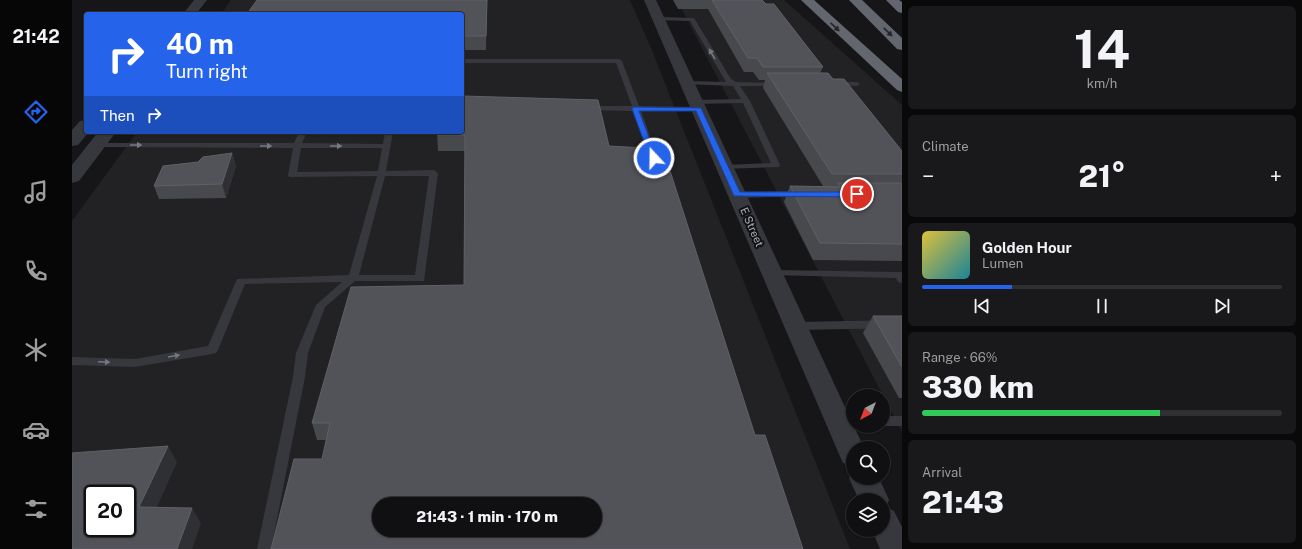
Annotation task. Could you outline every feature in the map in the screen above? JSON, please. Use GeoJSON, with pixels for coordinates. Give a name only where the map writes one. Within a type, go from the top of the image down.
{"type":"FeatureCollection","features":[{"type":"Feature","properties":{"kind":"highway"},"geometry":{"type":"LineString","coordinates":[[806,0],[902,87]]}},
{"type":"Feature","properties":{"kind":"highway"},"geometry":{"type":"LineString","coordinates":[[855,0],[902,46]]}},
{"type":"Feature","properties":{"kind":"highway"},"geometry":{"type":"LineString","coordinates":[[892,0],[902,9]]}},
{"type":"Feature","properties":{"kind":"street"},"geometry":{"type":"LineString","coordinates":[[191,12],[201,0]]}},
{"type":"Feature","properties":{"kind":"street","name":"E Street"},"geometry":{"type":"LineString","coordinates":[[650,0],[796,326],[846,421]]}},
{"type":"Feature","properties":{"kind":"street"},"geometry":{"type":"LineString","coordinates":[[72,141],[84,127]]}},
{"type":"Feature","properties":{"kind":"street"},"geometry":{"type":"LineString","coordinates":[[72,177],[102,138]]}},
{"type":"Feature","properties":{"kind":"street"},"geometry":{"type":"LineString","coordinates":[[890,536],[896,549]]}},
{"type":"Feature","properties":{"kind":"lane"},"geometry":{"type":"LineString","coordinates":[[659,19],[692,19],[728,80],[735,84],[746,101],[776,165],[725,167]]}},
{"type":"Feature","properties":{"kind":"lane"},"geometry":{"type":"LineString","coordinates":[[464,61],[619,61],[635,109],[654,158]]}},
{"type":"Feature","properties":{"kind":"lane"},"geometry":{"type":"LineString","coordinates":[[687,83],[781,84]]}},
{"type":"Feature","properties":{"kind":"lane"},"geometry":{"type":"LineString","coordinates":[[827,84],[857,84]]}},
{"type":"Feature","properties":{"kind":"lane"},"geometry":{"type":"LineString","coordinates":[[580,108],[635,109],[746,101]]}},
{"type":"Feature","properties":{"kind":"lane"},"geometry":{"type":"LineString","coordinates":[[72,361],[136,363],[212,350],[241,281],[352,278],[420,279],[434,173],[292,175],[297,146],[302,134]]}},
{"type":"Feature","properties":{"kind":"lane"},"geometry":{"type":"LineString","coordinates":[[264,549],[299,377],[302,353],[321,305],[352,278],[382,173],[389,134]]}},
{"type":"Feature","properties":{"kind":"lane"},"geometry":{"type":"LineString","coordinates":[[102,138],[297,146],[386,146]]}},
{"type":"Feature","properties":{"kind":"lane"},"geometry":{"type":"LineString","coordinates":[[737,194],[808,194]]}},
{"type":"Feature","properties":{"kind":"lane"},"geometry":{"type":"LineString","coordinates":[[772,273],[899,275],[902,280]]}},
{"type":"Feature","properties":{"kind":"lane"},"geometry":{"type":"LineString","coordinates":[[796,326],[902,324]]}},
{"type":"Feature","properties":{"kind":"lane"},"geometry":{"type":"LineString","coordinates":[[890,421],[902,421]]}},
{"type":"Feature","properties":{"kind":"shaded area"},"geometry":{"type":"Polygon","coordinates":[[[231,0],[630,0],[651,48],[850,549],[72,549],[72,221],[136,134],[464,134],[464,12],[222,12],[231,0]]]}},
{"type":"Feature","properties":{"kind":"shaded area"},"geometry":{"type":"Polygon","coordinates":[[[677,0],[784,0],[902,105],[902,432],[890,409],[890,389],[880,389],[677,0]]]}},
{"type":"Feature","properties":{"kind":"building"},"geometry":{"type":"Polygon","coordinates":[[[257,0],[487,0],[486,36],[464,36],[464,12],[248,12],[257,0]]]}},
{"type":"Feature","properties":{"kind":"building"},"geometry":{"type":"Polygon","coordinates":[[[712,0],[762,0],[766,4],[774,4],[823,67],[763,67],[757,58],[748,58],[712,0]]]}},
{"type":"Feature","properties":{"kind":"building"},"geometry":{"type":"Polygon","coordinates":[[[767,73],[828,73],[833,79],[844,79],[902,151],[902,174],[832,174],[767,73]]]}},
{"type":"Feature","properties":{"kind":"building"},"geometry":{"type":"Polygon","coordinates":[[[464,96],[598,100],[609,146],[663,149],[755,435],[765,435],[803,549],[271,549],[294,459],[322,459],[330,423],[312,423],[351,287],[464,285],[465,135],[437,135],[464,134],[464,96]]]}},
{"type":"Feature","properties":{"kind":"building"},"geometry":{"type":"Polygon","coordinates":[[[232,153],[222,184],[154,186],[163,166],[198,162],[203,157],[232,153]]]}},
{"type":"Feature","properties":{"kind":"building"},"geometry":{"type":"Polygon","coordinates":[[[838,183],[902,183],[902,244],[820,243],[790,186],[840,187],[838,183]]]}},
{"type":"Feature","properties":{"kind":"building"},"geometry":{"type":"Polygon","coordinates":[[[873,316],[902,316],[902,367],[873,316]]]}},
{"type":"Feature","properties":{"kind":"building"},"geometry":{"type":"Polygon","coordinates":[[[168,446],[139,507],[192,508],[177,549],[72,549],[72,453],[168,446]]]}},
{"type":"Feature","properties":{"kind":"route"},"geometry":{"type":"LineString","coordinates":[[654,158],[635,109],[699,109],[737,194],[857,194]]}}]}
